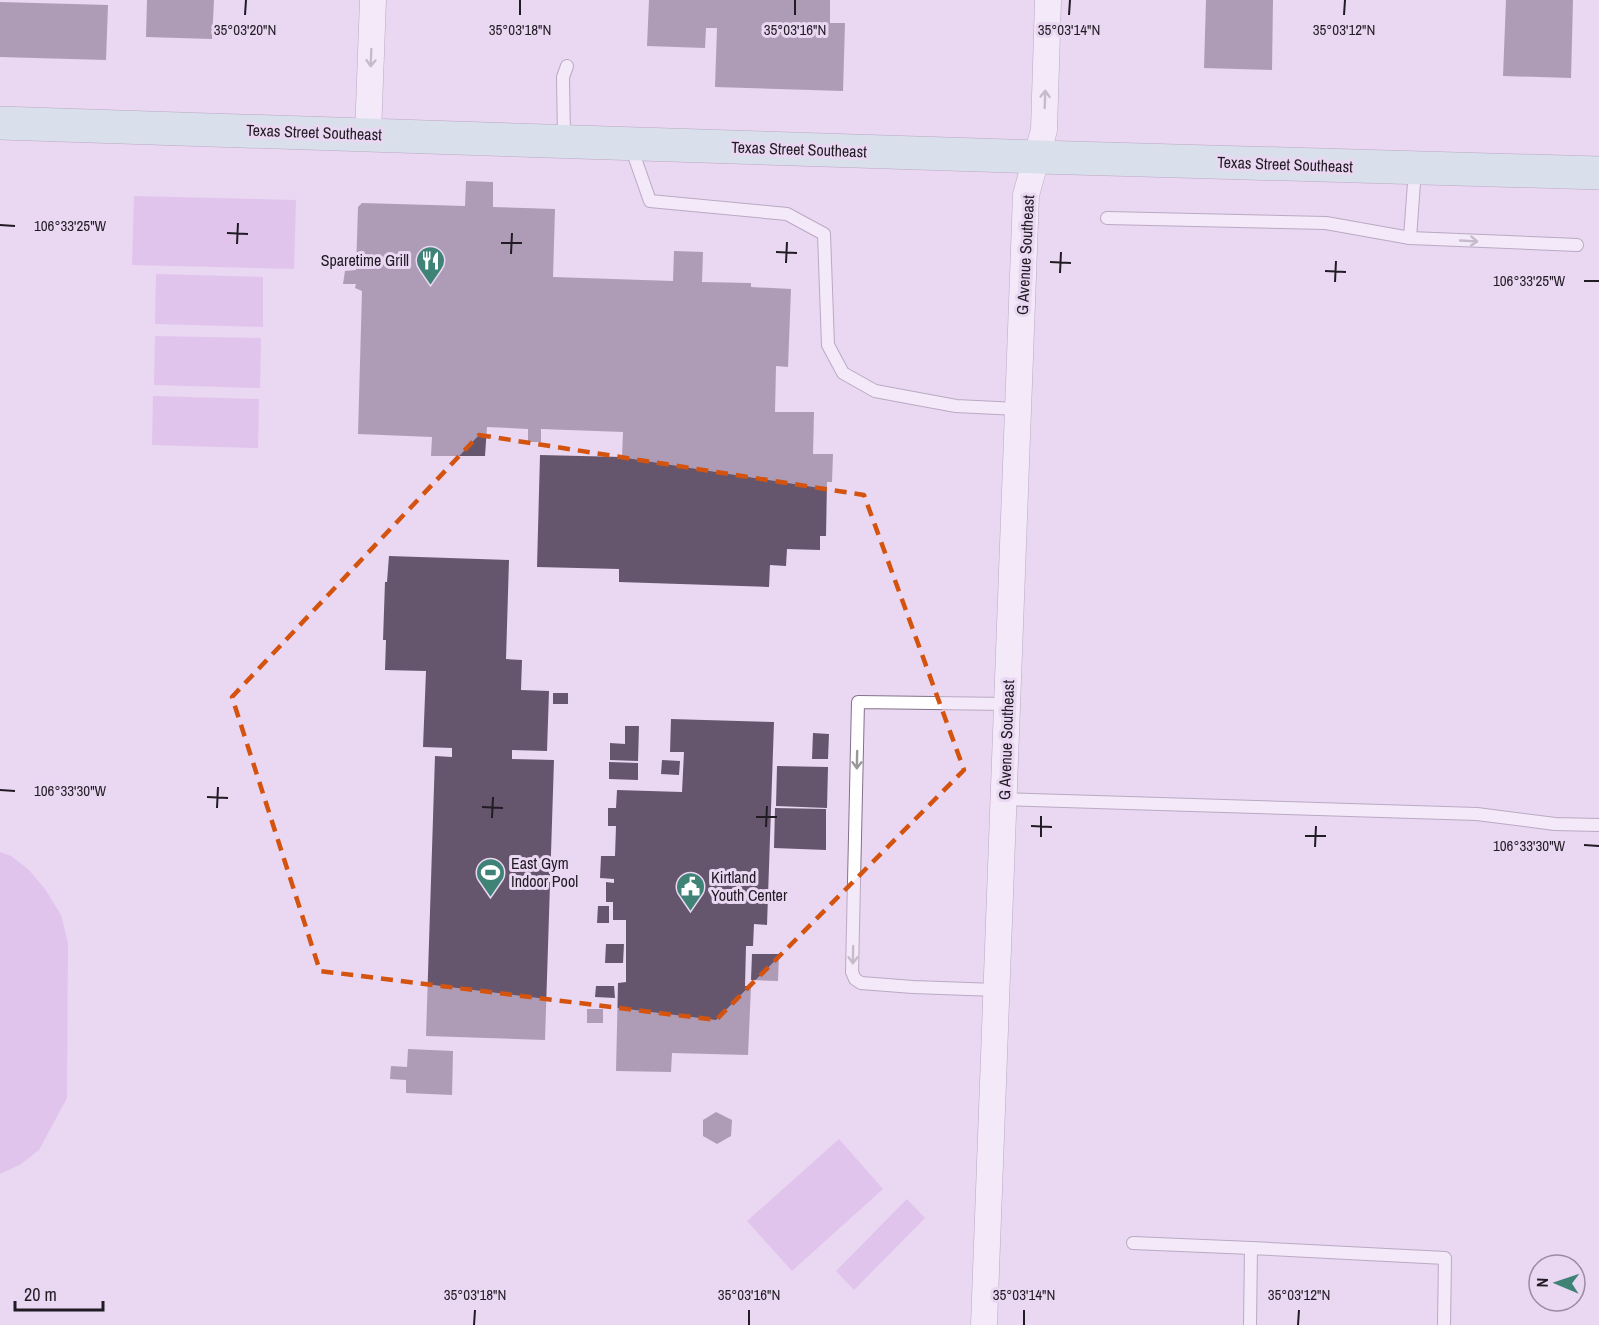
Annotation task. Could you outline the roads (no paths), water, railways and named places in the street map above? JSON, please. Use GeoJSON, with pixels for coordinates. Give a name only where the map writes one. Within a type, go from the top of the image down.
{"type":"FeatureCollection","features":[{"type":"Feature","properties":{"kind":"street"},"geometry":{"type":"LineString","coordinates":[[368,134],[373,0]]}},
{"type":"Feature","properties":{"kind":"street","name":"G Avenue Southeast"},"geometry":{"type":"LineString","coordinates":[[984,1325],[1026,195],[1044,130],[1048,0]]}},
{"type":"Feature","properties":{"kind":"street","name":"Texas Street Southeast"},"geometry":{"type":"LineString","coordinates":[[0,123],[1599,173]]}},
{"type":"Feature","properties":{"kind":"lane"},"geometry":{"type":"LineString","coordinates":[[564,141],[563,78],[567,66]]}},
{"type":"Feature","properties":{"kind":"lane"},"geometry":{"type":"LineString","coordinates":[[630,143],[650,201],[787,214],[824,234],[828,345],[843,373],[875,391],[956,406],[1018,409]]}},
{"type":"Feature","properties":{"kind":"lane"},"geometry":{"type":"LineString","coordinates":[[1410,238],[1415,168]]}},
{"type":"Feature","properties":{"kind":"lane"},"geometry":{"type":"LineString","coordinates":[[1107,218],[1326,223],[1410,238],[1577,245]]}},
{"type":"Feature","properties":{"kind":"lane"},"geometry":{"type":"LineString","coordinates":[[996,990],[861,983],[855,979],[852,972],[858,702],[1007,704]]}},
{"type":"Feature","properties":{"kind":"lane"},"geometry":{"type":"LineString","coordinates":[[1004,799],[1477,814],[1555,824],[1599,825]]}},
{"type":"Feature","properties":{"kind":"lane"},"geometry":{"type":"LineString","coordinates":[[1133,1243],[1445,1258],[1444,1325]]}},
{"type":"Feature","properties":{"kind":"lane"},"geometry":{"type":"LineString","coordinates":[[1250,1325],[1251,1248]]}},
{"type":"Feature","properties":{"kind":"place","name":"Sparetime Grill"},"geometry":{"type":"Point","coordinates":[430,286]}},
{"type":"Feature","properties":{"kind":"place","name":"East Gym Indoor Pool"},"geometry":{"type":"Point","coordinates":[490,898]}},
{"type":"Feature","properties":{"kind":"place","name":"Kirtland Youth Center"},"geometry":{"type":"Point","coordinates":[690,912]}}]}
